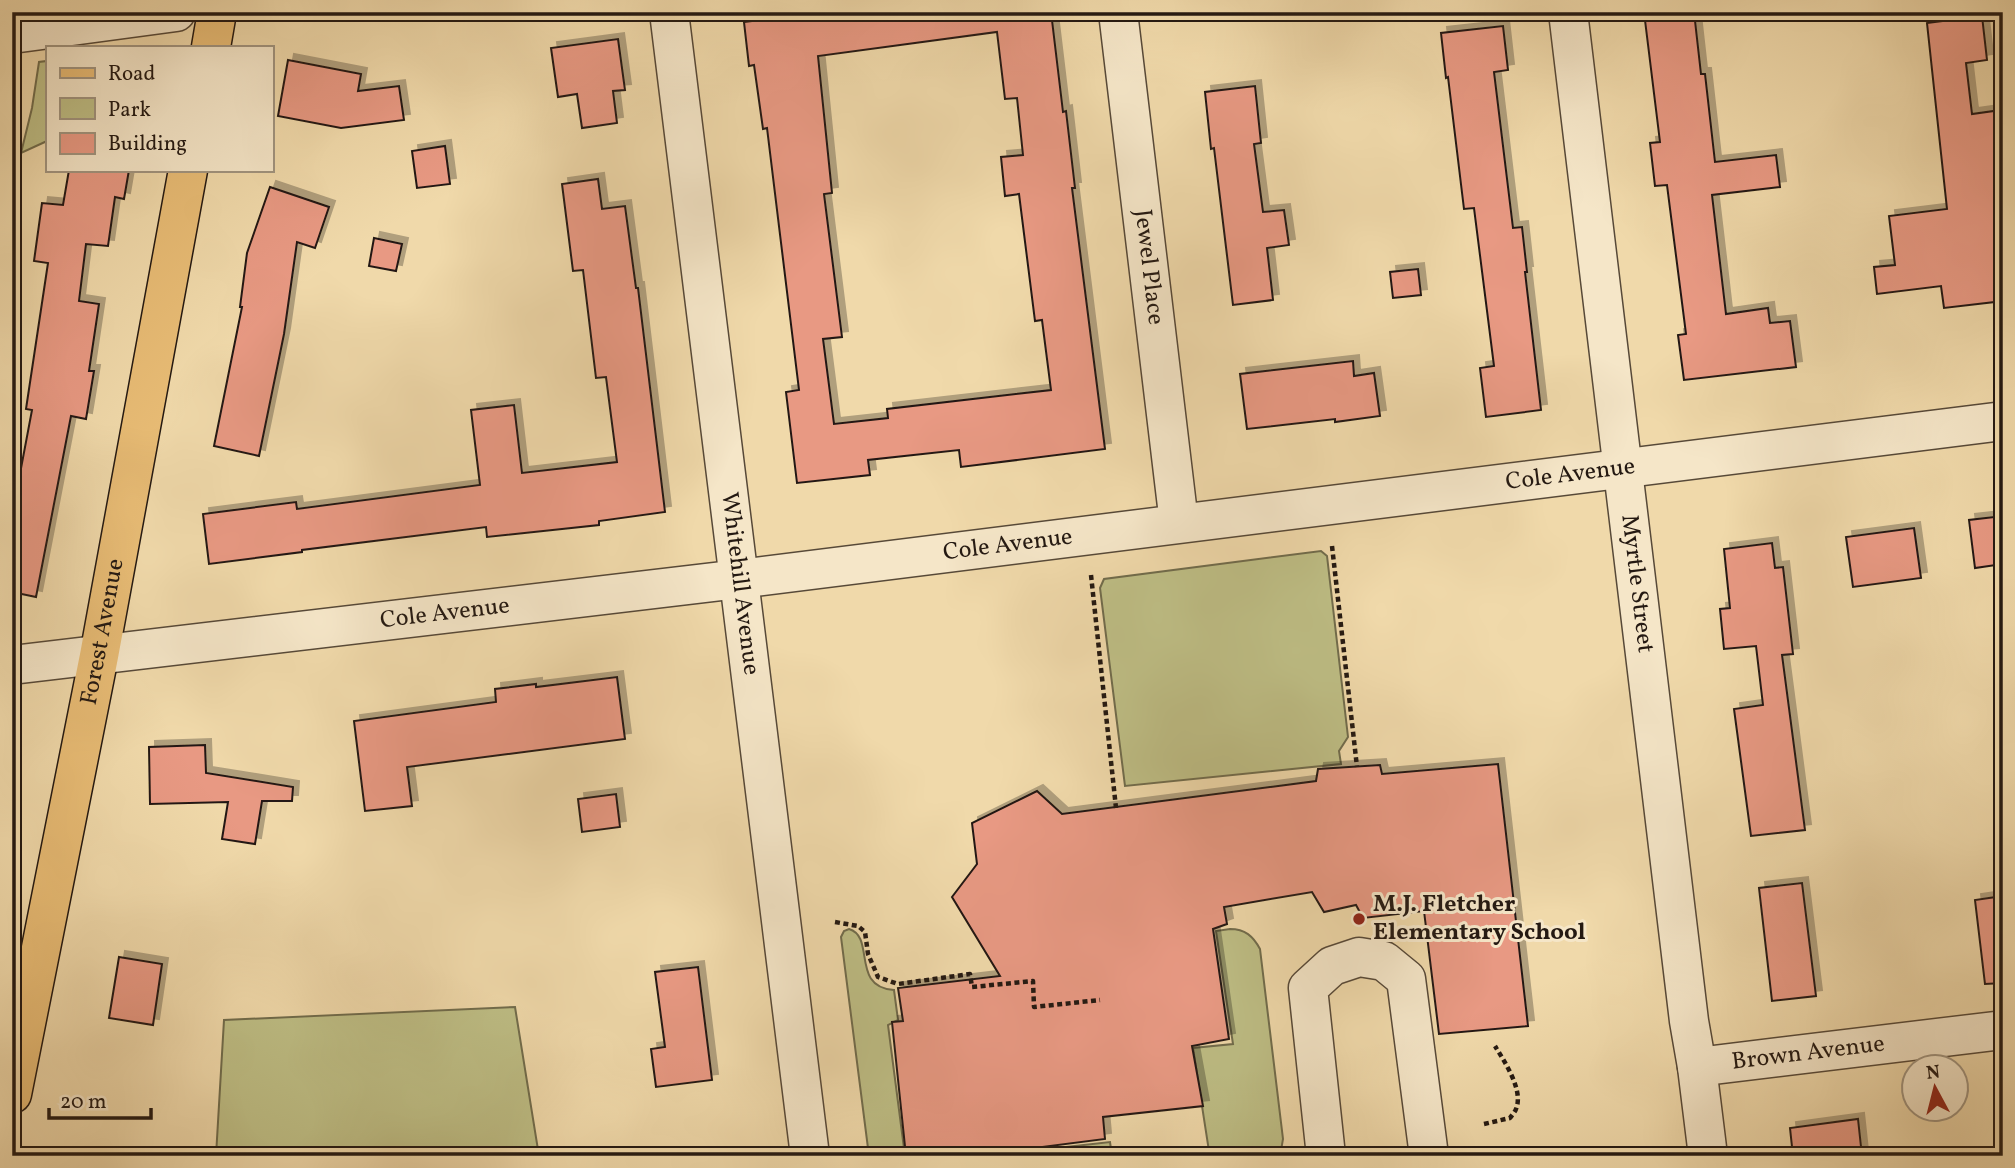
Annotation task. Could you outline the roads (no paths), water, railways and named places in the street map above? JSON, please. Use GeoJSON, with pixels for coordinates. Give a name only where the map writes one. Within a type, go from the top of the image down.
{"type":"FeatureCollection","features":[{"type":"Feature","properties":{"kind":"main road"},"geometry":{"type":"LineString","coordinates":[[211,46],[217,12]]}},
{"type":"Feature","properties":{"kind":"main road","name":"Forest Avenue"},"geometry":{"type":"LineString","coordinates":[[13,1091],[99,656],[188,172]]}},
{"type":"Feature","properties":{"kind":"street"},"geometry":{"type":"LineString","coordinates":[[12,34],[176,12]]}},
{"type":"Feature","properties":{"kind":"street","name":"Whitehill Avenue"},"geometry":{"type":"LineString","coordinates":[[669,12],[810,1156]]}},
{"type":"Feature","properties":{"kind":"street","name":"Jewel Place"},"geometry":{"type":"LineString","coordinates":[[1118,12],[1179,523]]}},
{"type":"Feature","properties":{"kind":"street","name":"Myrtle Street"},"geometry":{"type":"LineString","coordinates":[[1568,12],[1689,1021],[1708,1156]]}},
{"type":"Feature","properties":{"kind":"street","name":"Cole Avenue"},"geometry":{"type":"LineString","coordinates":[[12,666],[739,579],[2003,421]]}},
{"type":"Feature","properties":{"kind":"street"},"geometry":{"type":"LineString","coordinates":[[1326,1156],[1308,988],[1332,966],[1359,957],[1384,961],[1406,979],[1429,1156]]}},
{"type":"Feature","properties":{"kind":"street","name":"Brown Avenue"},"geometry":{"type":"LineString","coordinates":[[1697,1067],[2003,1030]]}},
{"type":"Feature","properties":{"kind":"place","name":"M.J. Fletcher Elementary School"},"geometry":{"type":"Point","coordinates":[1359,919]}}]}
